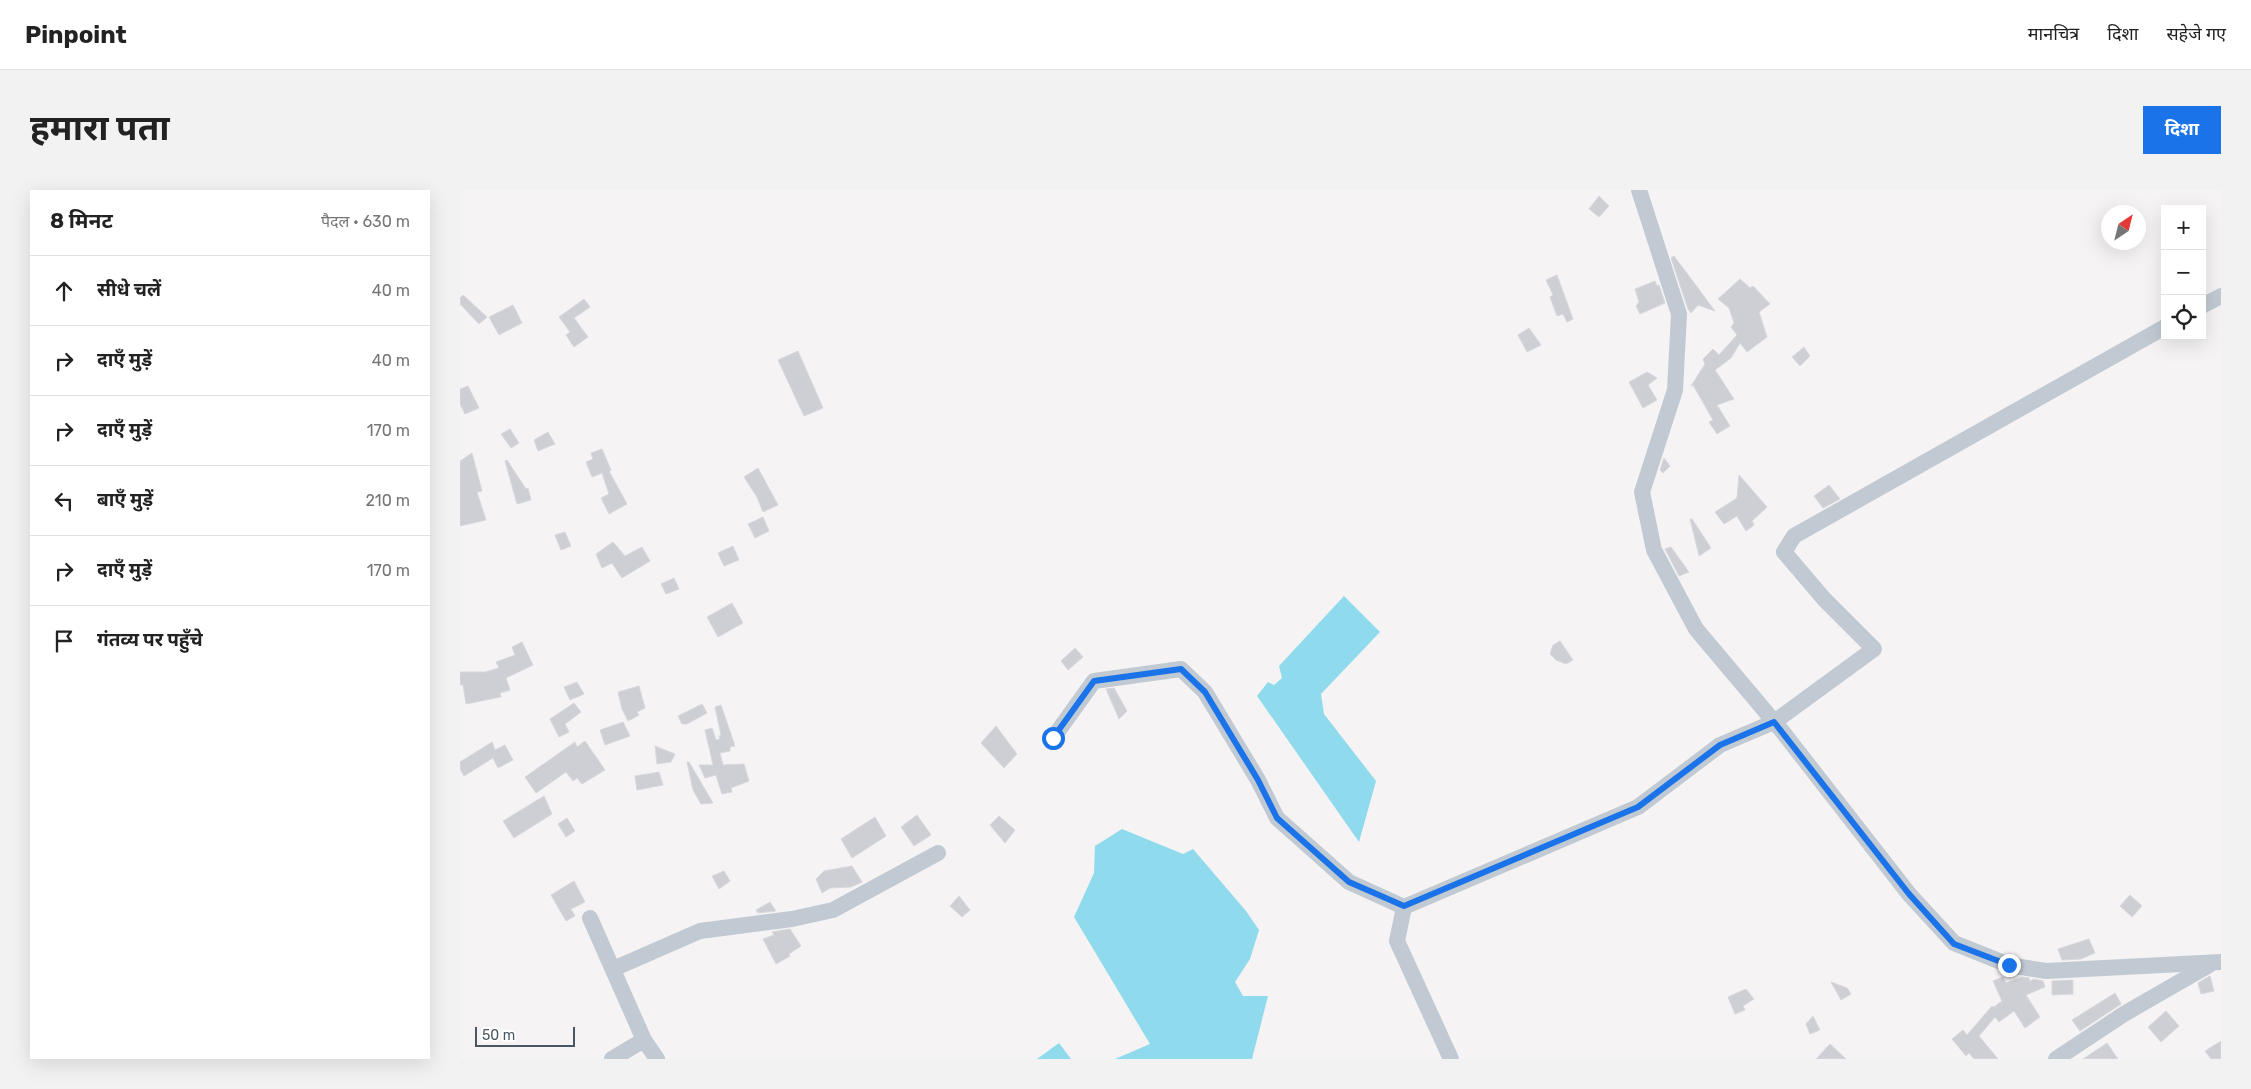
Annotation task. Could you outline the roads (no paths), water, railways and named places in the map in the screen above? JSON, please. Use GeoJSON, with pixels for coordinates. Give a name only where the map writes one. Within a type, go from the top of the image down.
{"type":"FeatureCollection","features":[{"type":"Feature","properties":{"kind":"street"},"geometry":{"type":"LineString","coordinates":[[1639,190],[1679,314],[1675,390],[1642,492],[1654,550],[1696,629],[1774,722],[1909,894],[1954,944],[2009,965],[2046,971],[2216,963]]}},
{"type":"Feature","properties":{"kind":"street"},"geometry":{"type":"LineString","coordinates":[[2206,304],[2221,296]]}},
{"type":"Feature","properties":{"kind":"street"},"geometry":{"type":"LineString","coordinates":[[1053,738],[1094,681],[1181,669],[1205,692],[1258,780],[1277,818],[1349,882],[1404,906],[1638,807],[1720,745],[1774,722],[1874,650],[1824,598],[1784,552],[1794,536],[2161,329]]}},
{"type":"Feature","properties":{"kind":"street"},"geometry":{"type":"LineString","coordinates":[[613,970],[700,931],[792,919],[834,910],[938,853]]}},
{"type":"Feature","properties":{"kind":"street"},"geometry":{"type":"LineString","coordinates":[[1404,906],[1397,942],[1451,1059]]}},
{"type":"Feature","properties":{"kind":"street"},"geometry":{"type":"LineString","coordinates":[[590,918],[644,1040],[658,1059]]}},
{"type":"Feature","properties":{"kind":"street"},"geometry":{"type":"LineString","coordinates":[[2056,1059],[2124,1014],[2216,963]]}},
{"type":"Feature","properties":{"kind":"street"},"geometry":{"type":"LineString","coordinates":[[612,1059],[644,1040]]}},
{"type":"Feature","properties":{"kind":"water"},"geometry":{"type":"Polygon","coordinates":[[[1344,596],[1380,632],[1321,694],[1324,714],[1376,781],[1359,842],[1257,696],[1268,682],[1274,685],[1282,678],[1279,666],[1344,596]]]}},
{"type":"Feature","properties":{"kind":"water"},"geometry":{"type":"Polygon","coordinates":[[[1122,829],[1183,854],[1193,849],[1246,911],[1259,930],[1250,959],[1235,982],[1243,996],[1268,996],[1252,1059],[1115,1059],[1150,1044],[1074,917],[1094,873],[1095,846],[1122,829]]]}},
{"type":"Feature","properties":{"kind":"water"},"geometry":{"type":"Polygon","coordinates":[[[1059,1043],[1071,1059],[1037,1059],[1059,1043]]]}}]}
